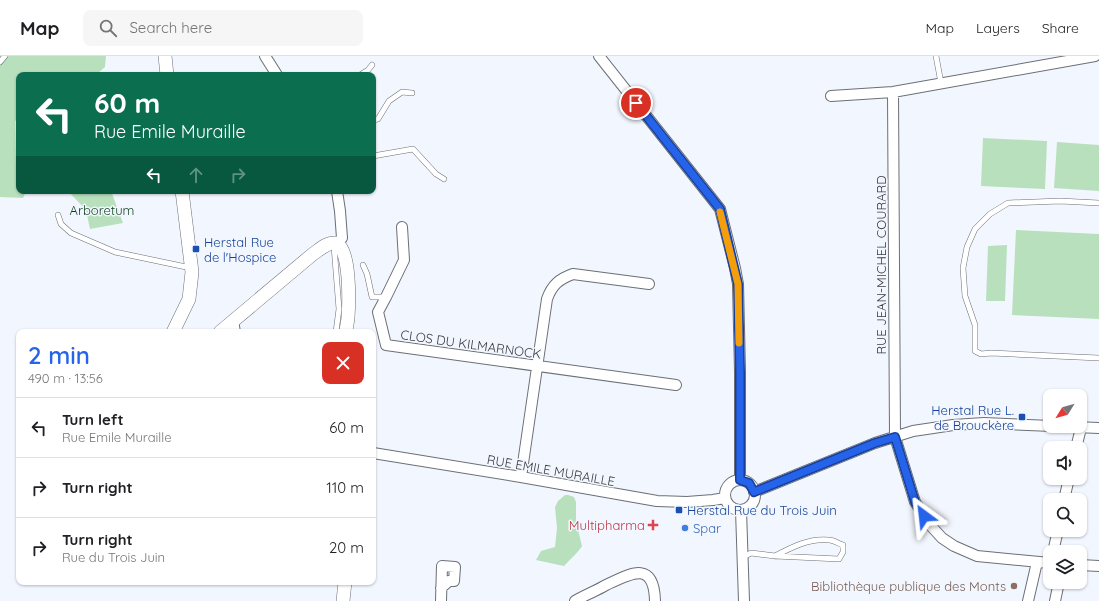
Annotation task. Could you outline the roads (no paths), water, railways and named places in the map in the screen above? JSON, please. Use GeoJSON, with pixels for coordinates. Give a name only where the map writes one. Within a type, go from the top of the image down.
{"type":"FeatureCollection","features":[{"type":"Feature","properties":{"kind":"street"},"geometry":{"type":"LineString","coordinates":[[165,56],[167,72]]}},
{"type":"Feature","properties":{"kind":"street"},"geometry":{"type":"LineString","coordinates":[[265,56],[275,72]]}},
{"type":"Feature","properties":{"kind":"street"},"geometry":{"type":"LineString","coordinates":[[599,56],[720,209],[738,284],[740,480]]}},
{"type":"Feature","properties":{"kind":"street"},"geometry":{"type":"LineString","coordinates":[[831,96],[894,92],[1095,56]]}},
{"type":"Feature","properties":{"kind":"street","name":"RUE JEAN-MICHEL COURARD"},"geometry":{"type":"LineString","coordinates":[[894,92],[895,437],[915,502],[930,526],[942,538],[954,546],[977,556],[1043,562]]}},
{"type":"Feature","properties":{"kind":"street"},"geometry":{"type":"LineString","coordinates":[[174,329],[189,298],[192,268],[182,194]]}},
{"type":"Feature","properties":{"kind":"street"},"geometry":{"type":"LineString","coordinates":[[337,194],[340,211],[337,244],[346,260],[348,278],[348,317],[346,329]]}},
{"type":"Feature","properties":{"kind":"street","name":"CLOS DU KILMARNOCK"},"geometry":{"type":"LineString","coordinates":[[402,227],[404,260],[378,312],[386,345],[676,385]]}},
{"type":"Feature","properties":{"kind":"street"},"geometry":{"type":"LineString","coordinates":[[234,326],[313,254],[326,245],[338,241]]}},
{"type":"Feature","properties":{"kind":"street"},"geometry":{"type":"LineString","coordinates":[[521,477],[547,299],[550,292],[561,278],[573,274],[649,284]]}},
{"type":"Feature","properties":{"kind":"street"},"geometry":{"type":"LineString","coordinates":[[754,492],[875,443],[913,431],[953,425],[984,423],[1043,426]]}},
{"type":"Feature","properties":{"kind":"street"},"geometry":{"type":"LineString","coordinates":[[1087,428],[1099,428]]}},
{"type":"Feature","properties":{"kind":"street","name":"RUE EMILE MURAILLE"},"geometry":{"type":"LineString","coordinates":[[376,453],[657,501],[687,502],[725,498]]}},
{"type":"Feature","properties":{"kind":"street"},"geometry":{"type":"LineString","coordinates":[[740,480],[749,483],[754,492],[753,502],[750,506],[741,510],[733,509],[729,506],[725,498],[726,488],[730,483],[740,480]]}},
{"type":"Feature","properties":{"kind":"street"},"geometry":{"type":"LineString","coordinates":[[741,510],[744,601]]}},
{"type":"Feature","properties":{"kind":"street"},"geometry":{"type":"LineString","coordinates":[[1028,601],[1037,562]]}},
{"type":"Feature","properties":{"kind":"street"},"geometry":{"type":"LineString","coordinates":[[1087,565],[1099,566]]}},
{"type":"Feature","properties":{"kind":"street"},"geometry":{"type":"LineString","coordinates":[[575,601],[627,575],[640,572],[648,576],[652,582],[655,588],[655,601]]}},
{"type":"Feature","properties":{"kind":"street"},"geometry":{"type":"LineString","coordinates":[[343,601],[345,585]]}},
{"type":"Feature","properties":{"kind":"street"},"geometry":{"type":"LineString","coordinates":[[441,588],[441,601]]}},
{"type":"Feature","properties":{"kind":"street"},"geometry":{"type":"LineString","coordinates":[[1055,601],[1058,589]]}},
{"type":"Feature","properties":{"kind":"lane"},"geometry":{"type":"LineString","coordinates":[[0,62],[6,56]]}},
{"type":"Feature","properties":{"kind":"lane"},"geometry":{"type":"LineString","coordinates":[[936,56],[941,83]]}},
{"type":"Feature","properties":{"kind":"lane"},"geometry":{"type":"LineString","coordinates":[[364,72],[372,65]]}},
{"type":"Feature","properties":{"kind":"lane"},"geometry":{"type":"LineString","coordinates":[[376,119],[378,119],[389,101],[402,92],[412,93]]}},
{"type":"Feature","properties":{"kind":"lane"},"geometry":{"type":"LineString","coordinates":[[376,155],[413,149],[436,174],[444,179]]}},
{"type":"Feature","properties":{"kind":"lane"},"geometry":{"type":"LineString","coordinates":[[1099,203],[1060,201],[1008,203],[990,214],[975,229],[967,247],[963,268],[965,296],[975,325],[975,351],[981,354],[991,353],[1099,358]]}},
{"type":"Feature","properties":{"kind":"lane"},"geometry":{"type":"LineString","coordinates":[[58,215],[61,224],[71,233],[115,252],[192,268]]}},
{"type":"Feature","properties":{"kind":"lane"},"geometry":{"type":"LineString","coordinates":[[337,329],[340,309],[338,241]]}},
{"type":"Feature","properties":{"kind":"lane"},"geometry":{"type":"LineString","coordinates":[[363,265],[367,274],[372,297],[386,297]]}},
{"type":"Feature","properties":{"kind":"lane"},"geometry":{"type":"LineString","coordinates":[[743,557],[751,553],[775,556],[839,559],[844,552],[844,546],[830,540],[811,541],[775,556]]}},
{"type":"Feature","properties":{"kind":"place","name":"Herstal Rue de l'Hospice"},"geometry":{"type":"Point","coordinates":[196,249]}},
{"type":"Feature","properties":{"kind":"place","name":"Herstal Rue L. de Brouckère"},"geometry":{"type":"Point","coordinates":[1022,417]}},
{"type":"Feature","properties":{"kind":"place","name":"Herstal Rue du Trois Juin"},"geometry":{"type":"Point","coordinates":[679,510]}},
{"type":"Feature","properties":{"kind":"place","name":"Multipharma"},"geometry":{"type":"Point","coordinates":[653,525]}},
{"type":"Feature","properties":{"kind":"place","name":"Spar"},"geometry":{"type":"Point","coordinates":[685,528]}},
{"type":"Feature","properties":{"kind":"place","name":"Bibliothèque publique des Monts"},"geometry":{"type":"Point","coordinates":[1014,586]}},
{"type":"Feature","properties":{"kind":"park label","name":"Arboretum"},"geometry":{"type":"Point","coordinates":[102,210]}}]}
